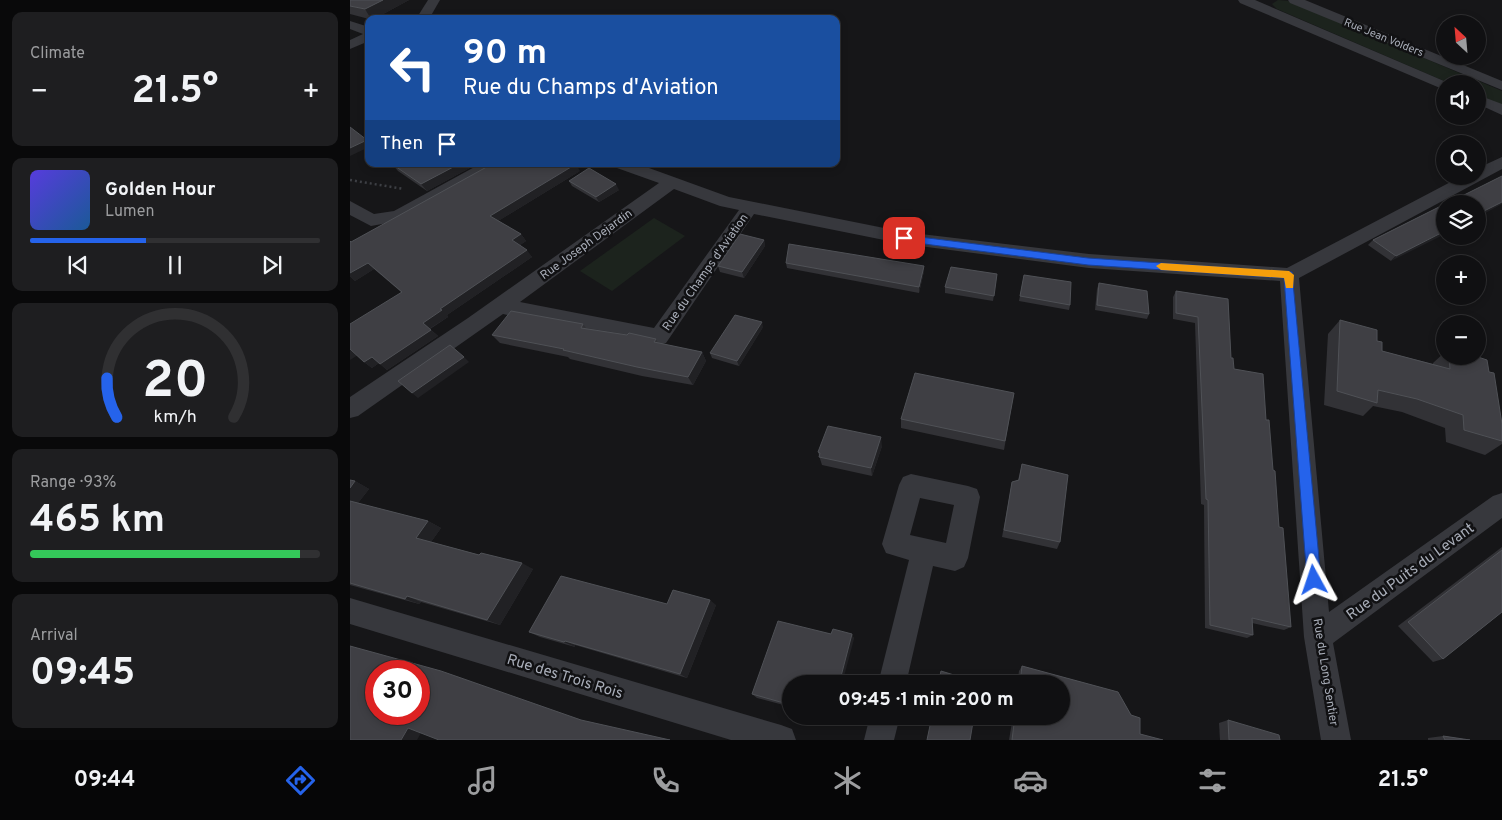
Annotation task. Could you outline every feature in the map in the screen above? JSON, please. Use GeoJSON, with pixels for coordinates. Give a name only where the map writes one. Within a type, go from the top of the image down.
{"type":"FeatureCollection","features":[{"type":"Feature","properties":{"kind":"street"},"geometry":{"type":"LineString","coordinates":[[425,15],[434,0]]}},
{"type":"Feature","properties":{"kind":"street","name":"Rue Jean Volders"},"geometry":{"type":"LineString","coordinates":[[1244,0],[1436,81]]}},
{"type":"Feature","properties":{"kind":"street","name":"Rue Jean Volders"},"geometry":{"type":"LineString","coordinates":[[1294,0],[1502,86]]}},
{"type":"Feature","properties":{"kind":"street"},"geometry":{"type":"LineString","coordinates":[[350,25],[365,30]]}},
{"type":"Feature","properties":{"kind":"street"},"geometry":{"type":"LineString","coordinates":[[350,45],[365,38]]}},
{"type":"Feature","properties":{"kind":"street"},"geometry":{"type":"LineString","coordinates":[[1486,103],[1502,110]]}},
{"type":"Feature","properties":{"kind":"street"},"geometry":{"type":"LineString","coordinates":[[1486,171],[1502,162]]}},
{"type":"Feature","properties":{"kind":"street"},"geometry":{"type":"LineString","coordinates":[[350,207],[371,220],[398,216],[487,167]]}},
{"type":"Feature","properties":{"kind":"street","name":"Rue du Champs d'Aviation"},"geometry":{"type":"LineString","coordinates":[[631,167],[726,202],[914,240],[1088,261],[1289,275]]}},
{"type":"Feature","properties":{"kind":"street","name":"Rue Joseph Dejardin"},"geometry":{"type":"LineString","coordinates":[[350,409],[501,306],[672,182]]}},
{"type":"Feature","properties":{"kind":"street"},"geometry":{"type":"LineString","coordinates":[[1289,275],[1460,185]]}},
{"type":"Feature","properties":{"kind":"street","name":"Rue du Champs d'Aviation"},"geometry":{"type":"LineString","coordinates":[[501,306],[660,337],[750,207]]}},
{"type":"Feature","properties":{"kind":"street","name":"Rue du Long Sentier"},"geometry":{"type":"LineString","coordinates":[[1289,275],[1318,637],[1336,740]]}},
{"type":"Feature","properties":{"kind":"street","name":"Rue du Puits du Levant"},"geometry":{"type":"LineString","coordinates":[[1318,637],[1502,504]]}},
{"type":"Feature","properties":{"kind":"street"},"geometry":{"type":"LineString","coordinates":[[894,675],[924,551]]}},
{"type":"Feature","properties":{"kind":"street","name":"Rue des Trois Rois"},"geometry":{"type":"LineString","coordinates":[[350,611],[781,740]]}},
{"type":"Feature","properties":{"kind":"street"},"geometry":{"type":"LineString","coordinates":[[879,740],[883,725]]}},
{"type":"Feature","properties":{"kind":"path"},"geometry":{"type":"LineString","coordinates":[[350,180],[438,194]]}},
{"type":"Feature","properties":{"kind":"shaded area"},"geometry":{"type":"Polygon","coordinates":[[[1278,0],[1289,1],[1436,63],[1436,65],[1464,75],[1436,75],[1436,78],[1277,9],[1272,4],[1278,0]]]}},
{"type":"Feature","properties":{"kind":"shaded area"},"geometry":{"type":"Polygon","coordinates":[[[1486,84],[1502,91],[1502,106],[1486,99],[1486,84]]]}},
{"type":"Feature","properties":{"kind":"shaded area"},"geometry":{"type":"Polygon","coordinates":[[[654,218],[685,236],[612,291],[580,271],[654,218]]]}},
{"type":"Feature","properties":{"kind":"building"},"geometry":{"type":"Polygon","coordinates":[[[350,0],[383,0],[365,9],[350,6],[350,0]]]}},
{"type":"Feature","properties":{"kind":"building"},"geometry":{"type":"Polygon","coordinates":[[[350,127],[365,138],[365,141],[350,148],[350,127]]]}},
{"type":"Feature","properties":{"kind":"building"},"geometry":{"type":"Polygon","coordinates":[[[396,167],[453,167],[421,184],[396,167]]]}},
{"type":"Feature","properties":{"kind":"building"},"geometry":{"type":"Polygon","coordinates":[[[487,167],[571,167],[490,216],[521,234],[512,240],[527,250],[440,309],[442,310],[423,323],[431,330],[380,364],[372,357],[364,362],[350,349],[350,324],[402,292],[368,263],[350,273],[351,242],[487,167]]]}},
{"type":"Feature","properties":{"kind":"building"},"geometry":{"type":"Polygon","coordinates":[[[589,168],[616,184],[596,197],[569,181],[589,168]]]}},
{"type":"Feature","properties":{"kind":"building"},"geometry":{"type":"Polygon","coordinates":[[[1502,176],[1502,202],[1486,210],[1486,195],[1464,195],[1502,176]]]}},
{"type":"Feature","properties":{"kind":"building"},"geometry":{"type":"Polygon","coordinates":[[[1436,208],[1436,236],[1396,256],[1373,240],[1436,208]]]}},
{"type":"Feature","properties":{"kind":"building"},"geometry":{"type":"Polygon","coordinates":[[[740,234],[764,240],[742,272],[718,266],[740,234]]]}},
{"type":"Feature","properties":{"kind":"building"},"geometry":{"type":"Polygon","coordinates":[[[789,244],[924,266],[919,287],[786,263],[789,244]]]}},
{"type":"Feature","properties":{"kind":"building"},"geometry":{"type":"Polygon","coordinates":[[[951,267],[997,274],[994,296],[945,287],[951,267]]]}},
{"type":"Feature","properties":{"kind":"building"},"geometry":{"type":"Polygon","coordinates":[[[1024,275],[1071,282],[1070,305],[1020,296],[1024,275]]]}},
{"type":"Feature","properties":{"kind":"building"},"geometry":{"type":"Polygon","coordinates":[[[1099,283],[1147,291],[1149,314],[1097,305],[1099,283]]]}},
{"type":"Feature","properties":{"kind":"building"},"geometry":{"type":"Polygon","coordinates":[[[1176,291],[1228,299],[1231,358],[1233,358],[1234,369],[1263,374],[1266,420],[1269,420],[1273,470],[1275,471],[1279,527],[1283,528],[1291,627],[1252,618],[1253,635],[1210,625],[1208,500],[1206,499],[1198,317],[1176,313],[1176,291]]]}},
{"type":"Feature","properties":{"kind":"building"},"geometry":{"type":"Polygon","coordinates":[[[511,311],[583,324],[581,328],[627,335],[629,333],[656,339],[654,342],[702,352],[688,377],[492,335],[511,311]]]}},
{"type":"Feature","properties":{"kind":"building"},"geometry":{"type":"Polygon","coordinates":[[[735,315],[762,322],[737,361],[710,353],[735,315]]]}},
{"type":"Feature","properties":{"kind":"building"},"geometry":{"type":"Polygon","coordinates":[[[1340,320],[1377,330],[1377,341],[1382,342],[1382,351],[1450,369],[1450,365],[1486,365],[1486,360],[1489,372],[1494,373],[1502,424],[1502,441],[1464,430],[1463,415],[1417,399],[1378,390],[1377,403],[1337,391],[1340,320]]]}},
{"type":"Feature","properties":{"kind":"building"},"geometry":{"type":"Polygon","coordinates":[[[450,345],[464,357],[412,393],[398,381],[450,345]]]}},
{"type":"Feature","properties":{"kind":"building"},"geometry":{"type":"Polygon","coordinates":[[[915,373],[1014,393],[1005,441],[901,419],[915,373]]]}},
{"type":"Feature","properties":{"kind":"building"},"geometry":{"type":"Polygon","coordinates":[[[828,426],[881,437],[871,468],[819,457],[820,453],[818,452],[828,426]]]}},
{"type":"Feature","properties":{"kind":"building"},"geometry":{"type":"Polygon","coordinates":[[[1022,464],[1068,475],[1060,542],[1004,530],[1012,482],[1019,480],[1022,464]]]}},
{"type":"Feature","properties":{"kind":"building"},"geometry":{"type":"Polygon","coordinates":[[[350,480],[355,481],[350,488],[350,480]]]}},
{"type":"Feature","properties":{"kind":"building"},"geometry":{"type":"Polygon","coordinates":[[[350,501],[428,521],[416,538],[479,555],[481,553],[522,563],[487,620],[407,596],[405,599],[350,583],[350,501]]]}},
{"type":"Feature","properties":{"kind":"building"},"geometry":{"type":"Polygon","coordinates":[[[1502,550],[1502,612],[1443,659],[1408,622],[1502,550]]]}},
{"type":"Feature","properties":{"kind":"building"},"geometry":{"type":"Polygon","coordinates":[[[561,576],[667,604],[673,590],[710,600],[680,674],[529,632],[561,576]]]}},
{"type":"Feature","properties":{"kind":"building"},"geometry":{"type":"Polygon","coordinates":[[[778,621],[831,634],[833,629],[852,634],[841,675],[782,675],[782,702],[752,694],[778,621]]]}},
{"type":"Feature","properties":{"kind":"building"},"geometry":{"type":"Polygon","coordinates":[[[350,646],[401,660],[365,660],[365,725],[430,725],[430,668],[581,720],[670,740],[439,740],[408,728],[401,740],[350,740],[350,646]]]}},
{"type":"Feature","properties":{"kind":"building"},"geometry":{"type":"Polygon","coordinates":[[[1022,666],[1055,675],[1021,675],[1022,666]]]}},
{"type":"Feature","properties":{"kind":"building"},"geometry":{"type":"Polygon","coordinates":[[[941,671],[954,675],[940,675],[941,671]]]}},
{"type":"Feature","properties":{"kind":"building"},"geometry":{"type":"Polygon","coordinates":[[[1070,679],[1118,692],[1131,715],[1140,718],[1140,734],[1163,740],[1012,740],[1014,725],[1070,725],[1070,679]]]}},
{"type":"Feature","properties":{"kind":"building"},"geometry":{"type":"Polygon","coordinates":[[[1228,720],[1279,735],[1280,740],[1229,740],[1228,720]]]}},
{"type":"Feature","properties":{"kind":"building"},"geometry":{"type":"Polygon","coordinates":[[[930,725],[972,725],[970,740],[927,740],[930,725]]]}},
{"type":"Feature","properties":{"kind":"building"},"geometry":{"type":"Polygon","coordinates":[[[1443,736],[1470,740],[1445,740],[1443,736]]]}},
{"type":"Feature","properties":{"kind":"slow traffic"},"geometry":{"type":"LineString","coordinates":[[1161,266],[1289,275],[1290,285]]}},
{"type":"Feature","properties":{"kind":"route"},"geometry":{"type":"LineString","coordinates":[[904,238],[1088,261],[1289,275],[1314,580]]}}]}
